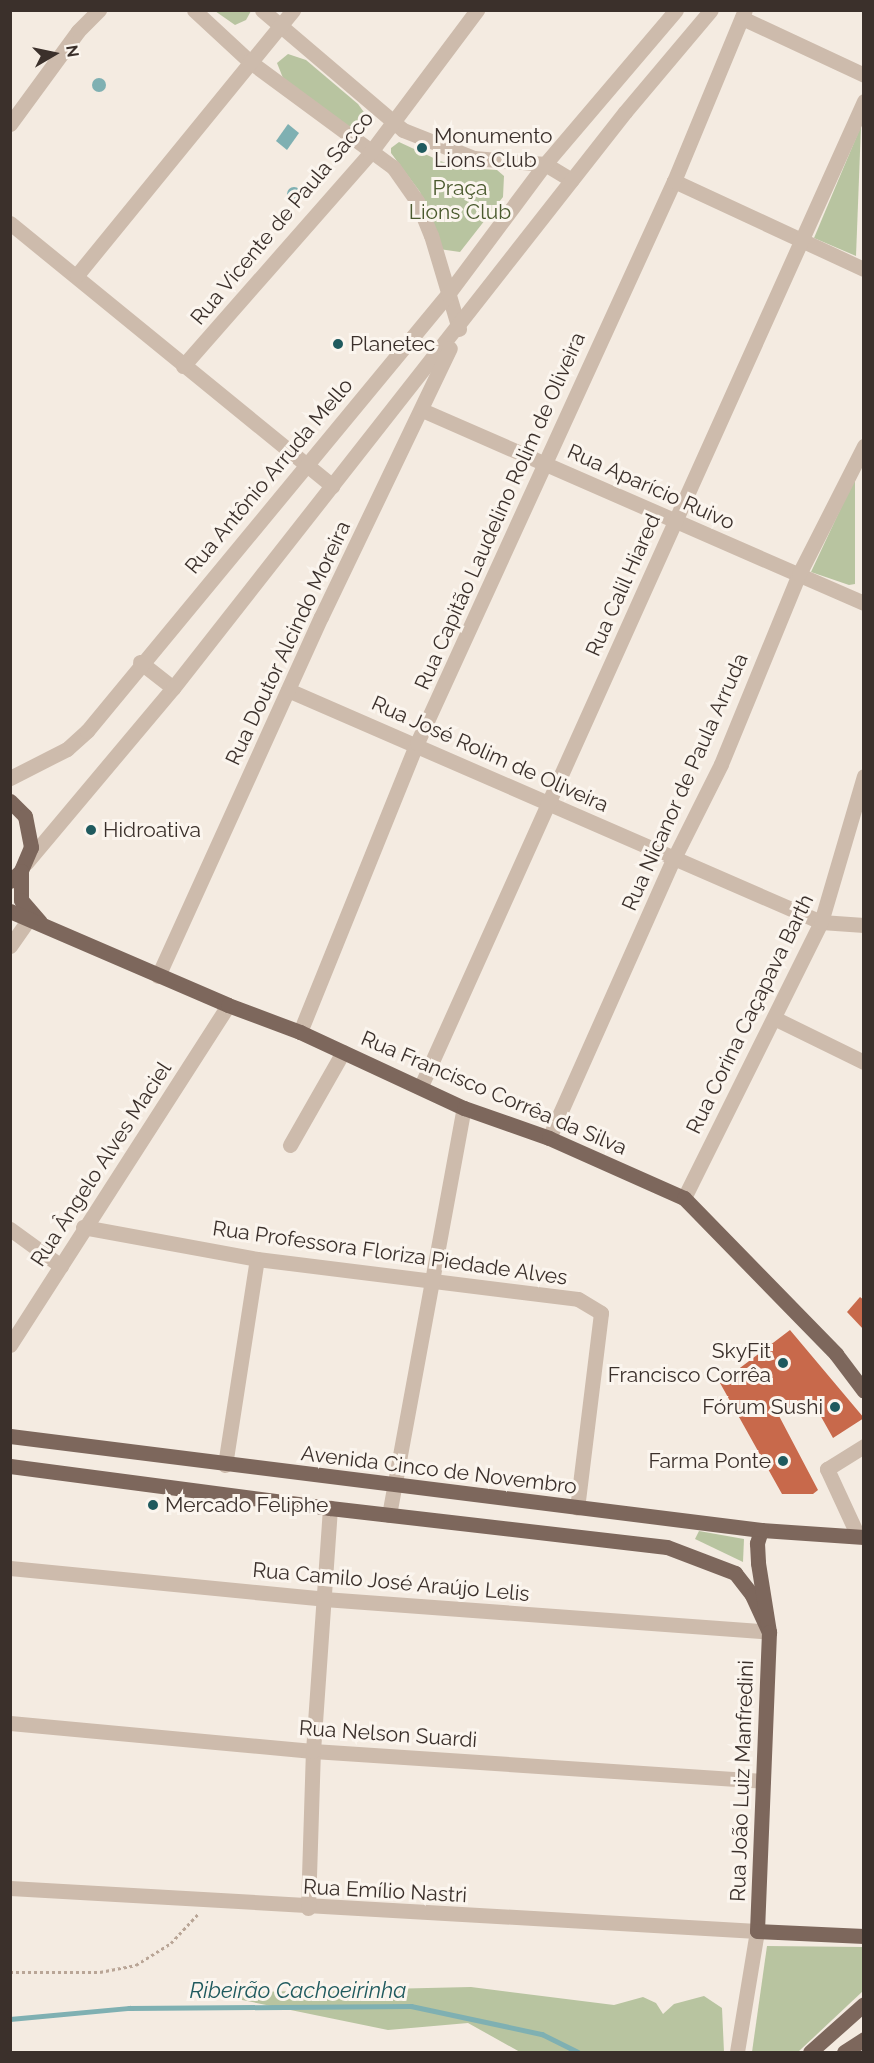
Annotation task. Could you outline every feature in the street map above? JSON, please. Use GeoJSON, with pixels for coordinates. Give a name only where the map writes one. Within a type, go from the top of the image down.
{"type":"FeatureCollection","features":[{"type":"Feature","properties":{"kind":"main road","name":"Rua Francisco Corrêa da Silva"},"geometry":{"type":"LineString","coordinates":[[10,801],[25,816],[30,831],[19,872],[21,900],[30,917]]}},
{"type":"Feature","properties":{"kind":"main road","name":"Rua Francisco Corrêa da Silva"},"geometry":{"type":"LineString","coordinates":[[10,911],[30,917],[44,926],[158,976],[300,1032],[421,1086],[464,1108],[549,1138],[684,1198],[837,1354],[864,1391]]}},
{"type":"Feature","properties":{"kind":"main road","name":"Avenida Cinco de Novembro"},"geometry":{"type":"LineString","coordinates":[[10,1436],[396,1487],[761,1530],[861,1536]]}},
{"type":"Feature","properties":{"kind":"main road"},"geometry":{"type":"LineString","coordinates":[[10,1466],[330,1508],[667,1547],[735,1573],[752,1594],[769,1632]]}},
{"type":"Feature","properties":{"kind":"main road","name":"Rua João Luiz Manfredini"},"geometry":{"type":"LineString","coordinates":[[757,1931],[769,1632],[758,1563],[757,1543],[761,1530]]}},
{"type":"Feature","properties":{"kind":"main road"},"geometry":{"type":"LineString","coordinates":[[757,1931],[864,1936]]}},
{"type":"Feature","properties":{"kind":"main road"},"geometry":{"type":"LineString","coordinates":[[810,2052],[864,2004]]}},
{"type":"Feature","properties":{"kind":"main road"},"geometry":{"type":"LineString","coordinates":[[844,2052],[864,2039]]}},
{"type":"Feature","properties":{"kind":"street"},"geometry":{"type":"LineString","coordinates":[[77,10],[78,30]]}},
{"type":"Feature","properties":{"kind":"street"},"geometry":{"type":"LineString","coordinates":[[10,124],[78,30],[99,10]]}},
{"type":"Feature","properties":{"kind":"street"},"geometry":{"type":"LineString","coordinates":[[195,10],[249,61],[370,153],[393,167],[417,201],[443,265],[448,294],[459,329]]}},
{"type":"Feature","properties":{"kind":"street"},"geometry":{"type":"LineString","coordinates":[[262,10],[394,119],[403,130],[474,158],[545,164],[572,180]]}},
{"type":"Feature","properties":{"kind":"street"},"geometry":{"type":"LineString","coordinates":[[77,275],[249,61],[293,10]]}},
{"type":"Feature","properties":{"kind":"street","name":"Rua Vicente de Paula Sacco"},"geometry":{"type":"LineString","coordinates":[[183,366],[370,153],[477,10]]}},
{"type":"Feature","properties":{"kind":"street","name":"Rua Antônio Arruda Mello"},"geometry":{"type":"LineString","coordinates":[[10,778],[67,748],[87,731],[141,662],[308,466],[448,294],[545,164],[676,10]]}},
{"type":"Feature","properties":{"kind":"street"},"geometry":{"type":"LineString","coordinates":[[19,872],[173,688],[459,329],[572,180],[711,10]]}},
{"type":"Feature","properties":{"kind":"street"},"geometry":{"type":"LineString","coordinates":[[743,14],[864,75]]}},
{"type":"Feature","properties":{"kind":"street","name":"Rua Capitão Laudelino Rolim de Oliveira"},"geometry":{"type":"LineString","coordinates":[[300,1032],[417,743],[543,463],[674,181],[743,14]]}},
{"type":"Feature","properties":{"kind":"street","name":"Rua Calil Hiared"},"geometry":{"type":"LineString","coordinates":[[421,1086],[864,101]]}},
{"type":"Feature","properties":{"kind":"street"},"geometry":{"type":"LineString","coordinates":[[674,181],[864,269]]}},
{"type":"Feature","properties":{"kind":"street"},"geometry":{"type":"LineString","coordinates":[[10,223],[77,275],[183,366],[332,486]]}},
{"type":"Feature","properties":{"kind":"street","name":"Rua Doutor Alcindo Moreira"},"geometry":{"type":"LineString","coordinates":[[158,976],[288,690],[459,329]]}},
{"type":"Feature","properties":{"kind":"street","name":"Rua Aparício Ruivo"},"geometry":{"type":"LineString","coordinates":[[422,410],[864,603]]}},
{"type":"Feature","properties":{"kind":"street","name":"Rua Nicanor de Paula Arruda"},"geometry":{"type":"LineString","coordinates":[[549,1138],[674,860],[721,764],[799,574],[864,446]]}},
{"type":"Feature","properties":{"kind":"street"},"geometry":{"type":"LineString","coordinates":[[141,662],[173,688]]}},
{"type":"Feature","properties":{"kind":"street","name":"Rua José Rolim de Oliveira"},"geometry":{"type":"LineString","coordinates":[[288,690],[417,743],[674,860],[821,922],[864,925]]}},
{"type":"Feature","properties":{"kind":"street","name":"Rua Corina Caçapava Barth"},"geometry":{"type":"LineString","coordinates":[[684,1198],[821,922],[864,776]]}},
{"type":"Feature","properties":{"kind":"street"},"geometry":{"type":"LineString","coordinates":[[10,946],[30,917]]}},
{"type":"Feature","properties":{"kind":"street","name":"Rua Ângelo Alves Maciel"},"geometry":{"type":"LineString","coordinates":[[10,1345],[62,1266],[83,1227],[228,1005]]}},
{"type":"Feature","properties":{"kind":"street"},"geometry":{"type":"LineString","coordinates":[[774,1018],[864,1062]]}},
{"type":"Feature","properties":{"kind":"street"},"geometry":{"type":"LineString","coordinates":[[290,1145],[343,1052]]}},
{"type":"Feature","properties":{"kind":"street"},"geometry":{"type":"LineString","coordinates":[[389,1515],[396,1487],[430,1282],[464,1108]]}},
{"type":"Feature","properties":{"kind":"street","name":"Rua Professora Floriza Piedade Alves"},"geometry":{"type":"LineString","coordinates":[[83,1227],[257,1259],[578,1299],[601,1313],[577,1508]]}},
{"type":"Feature","properties":{"kind":"street"},"geometry":{"type":"LineString","coordinates":[[10,1228],[62,1266]]}},
{"type":"Feature","properties":{"kind":"street"},"geometry":{"type":"LineString","coordinates":[[225,1465],[257,1259]]}},
{"type":"Feature","properties":{"kind":"street"},"geometry":{"type":"LineString","coordinates":[[861,1536],[827,1469],[864,1446]]}},
{"type":"Feature","properties":{"kind":"street"},"geometry":{"type":"LineString","coordinates":[[308,1908],[313,1751],[330,1508]]}},
{"type":"Feature","properties":{"kind":"street","name":"Rua Camilo José Araújo Lelis"},"geometry":{"type":"LineString","coordinates":[[10,1568],[324,1599],[769,1632]]}},
{"type":"Feature","properties":{"kind":"street","name":"Rua Nelson Suardi"},"geometry":{"type":"LineString","coordinates":[[10,1723],[313,1751],[763,1781]]}},
{"type":"Feature","properties":{"kind":"street","name":"Rua Emílio Nastri"},"geometry":{"type":"LineString","coordinates":[[10,1888],[308,1908],[757,1931]]}},
{"type":"Feature","properties":{"kind":"street"},"geometry":{"type":"LineString","coordinates":[[737,2052],[757,1931]]}},
{"type":"Feature","properties":{"kind":"path"},"geometry":{"type":"LineString","coordinates":[[10,1972],[100,1972],[136,1965],[171,1943],[211,1901]]}},
{"type":"Feature","properties":{"kind":"green space"},"geometry":{"type":"Polygon","coordinates":[[[215,11],[251,11],[246,20],[235,25],[215,11]]]}},
{"type":"Feature","properties":{"kind":"green space"},"geometry":{"type":"Polygon","coordinates":[[[288,54],[306,60],[358,104],[366,115],[360,125],[345,127],[283,78],[277,63],[288,54]]]}},
{"type":"Feature","properties":{"kind":"green space"},"geometry":{"type":"Polygon","coordinates":[[[861,126],[856,256],[814,238],[861,126]]]}},
{"type":"Feature","properties":{"kind":"green space","name":"Praça Lions Club"},"geometry":{"type":"Polygon","coordinates":[[[399,142],[440,161],[463,168],[497,170],[504,176],[503,197],[460,252],[439,249],[420,192],[391,153],[391,148],[399,142]]]}},
{"type":"Feature","properties":{"kind":"green space"},"geometry":{"type":"Polygon","coordinates":[[[855,478],[855,584],[849,585],[811,572],[855,478]]]}},
{"type":"Feature","properties":{"kind":"green space"},"geometry":{"type":"Polygon","coordinates":[[[699,1531],[744,1539],[743,1562],[695,1539],[699,1531]]]}},
{"type":"Feature","properties":{"kind":"green space"},"geometry":{"type":"Polygon","coordinates":[[[767,1946],[863,1947],[863,1991],[798,2052],[752,2052],[767,1946]]]}},
{"type":"Feature","properties":{"kind":"green space"},"geometry":{"type":"Polygon","coordinates":[[[471,1987],[614,2005],[643,1997],[656,2003],[663,2014],[674,2004],[704,1996],[722,2008],[724,2052],[520,2052],[468,2023],[388,2030],[208,1993],[471,1987]]]}},
{"type":"Feature","properties":{"kind":"water"},"geometry":{"type":"Polygon","coordinates":[[[99,78],[104,80],[106,85],[104,90],[99,92],[94,90],[92,85],[94,80],[99,78]]]}},
{"type":"Feature","properties":{"kind":"water"},"geometry":{"type":"Polygon","coordinates":[[[288,124],[299,133],[287,150],[276,141],[288,124]]]}},
{"type":"Feature","properties":{"kind":"water"},"geometry":{"type":"Polygon","coordinates":[[[294,187],[299,189],[301,194],[299,199],[294,201],[289,199],[287,194],[289,189],[294,187]]]}},
{"type":"Feature","properties":{"kind":"building"},"geometry":{"type":"Polygon","coordinates":[[[860,1297],[864,1300],[864,1330],[847,1312],[860,1297]]]}},
{"type":"Feature","properties":{"kind":"building"},"geometry":{"type":"Polygon","coordinates":[[[790,1330],[864,1418],[833,1438],[810,1397],[778,1414],[818,1490],[813,1494],[782,1494],[720,1383],[790,1330]]]}},
{"type":"Feature","properties":{"kind":"waterway","name":"Ribeirão Cachoeirinha"},"geometry":{"type":"LineString","coordinates":[[10,2019],[129,2008],[411,2006],[542,2034],[578,2052]]}},
{"type":"Feature","properties":{"kind":"place","name":"Monumento Lions Club"},"geometry":{"type":"Point","coordinates":[422,148]}},
{"type":"Feature","properties":{"kind":"place","name":"Planetec"},"geometry":{"type":"Point","coordinates":[338,344]}},
{"type":"Feature","properties":{"kind":"place","name":"Hidroativa"},"geometry":{"type":"Point","coordinates":[91,830]}},
{"type":"Feature","properties":{"kind":"place","name":"SkyFit Francisco Corrêa"},"geometry":{"type":"Point","coordinates":[783,1363]}},
{"type":"Feature","properties":{"kind":"place","name":"Fórum Sushi"},"geometry":{"type":"Point","coordinates":[835,1407]}},
{"type":"Feature","properties":{"kind":"place","name":"Farma Ponte"},"geometry":{"type":"Point","coordinates":[783,1461]}},
{"type":"Feature","properties":{"kind":"place","name":"Mercado Feliphe"},"geometry":{"type":"Point","coordinates":[153,1505]}}]}
